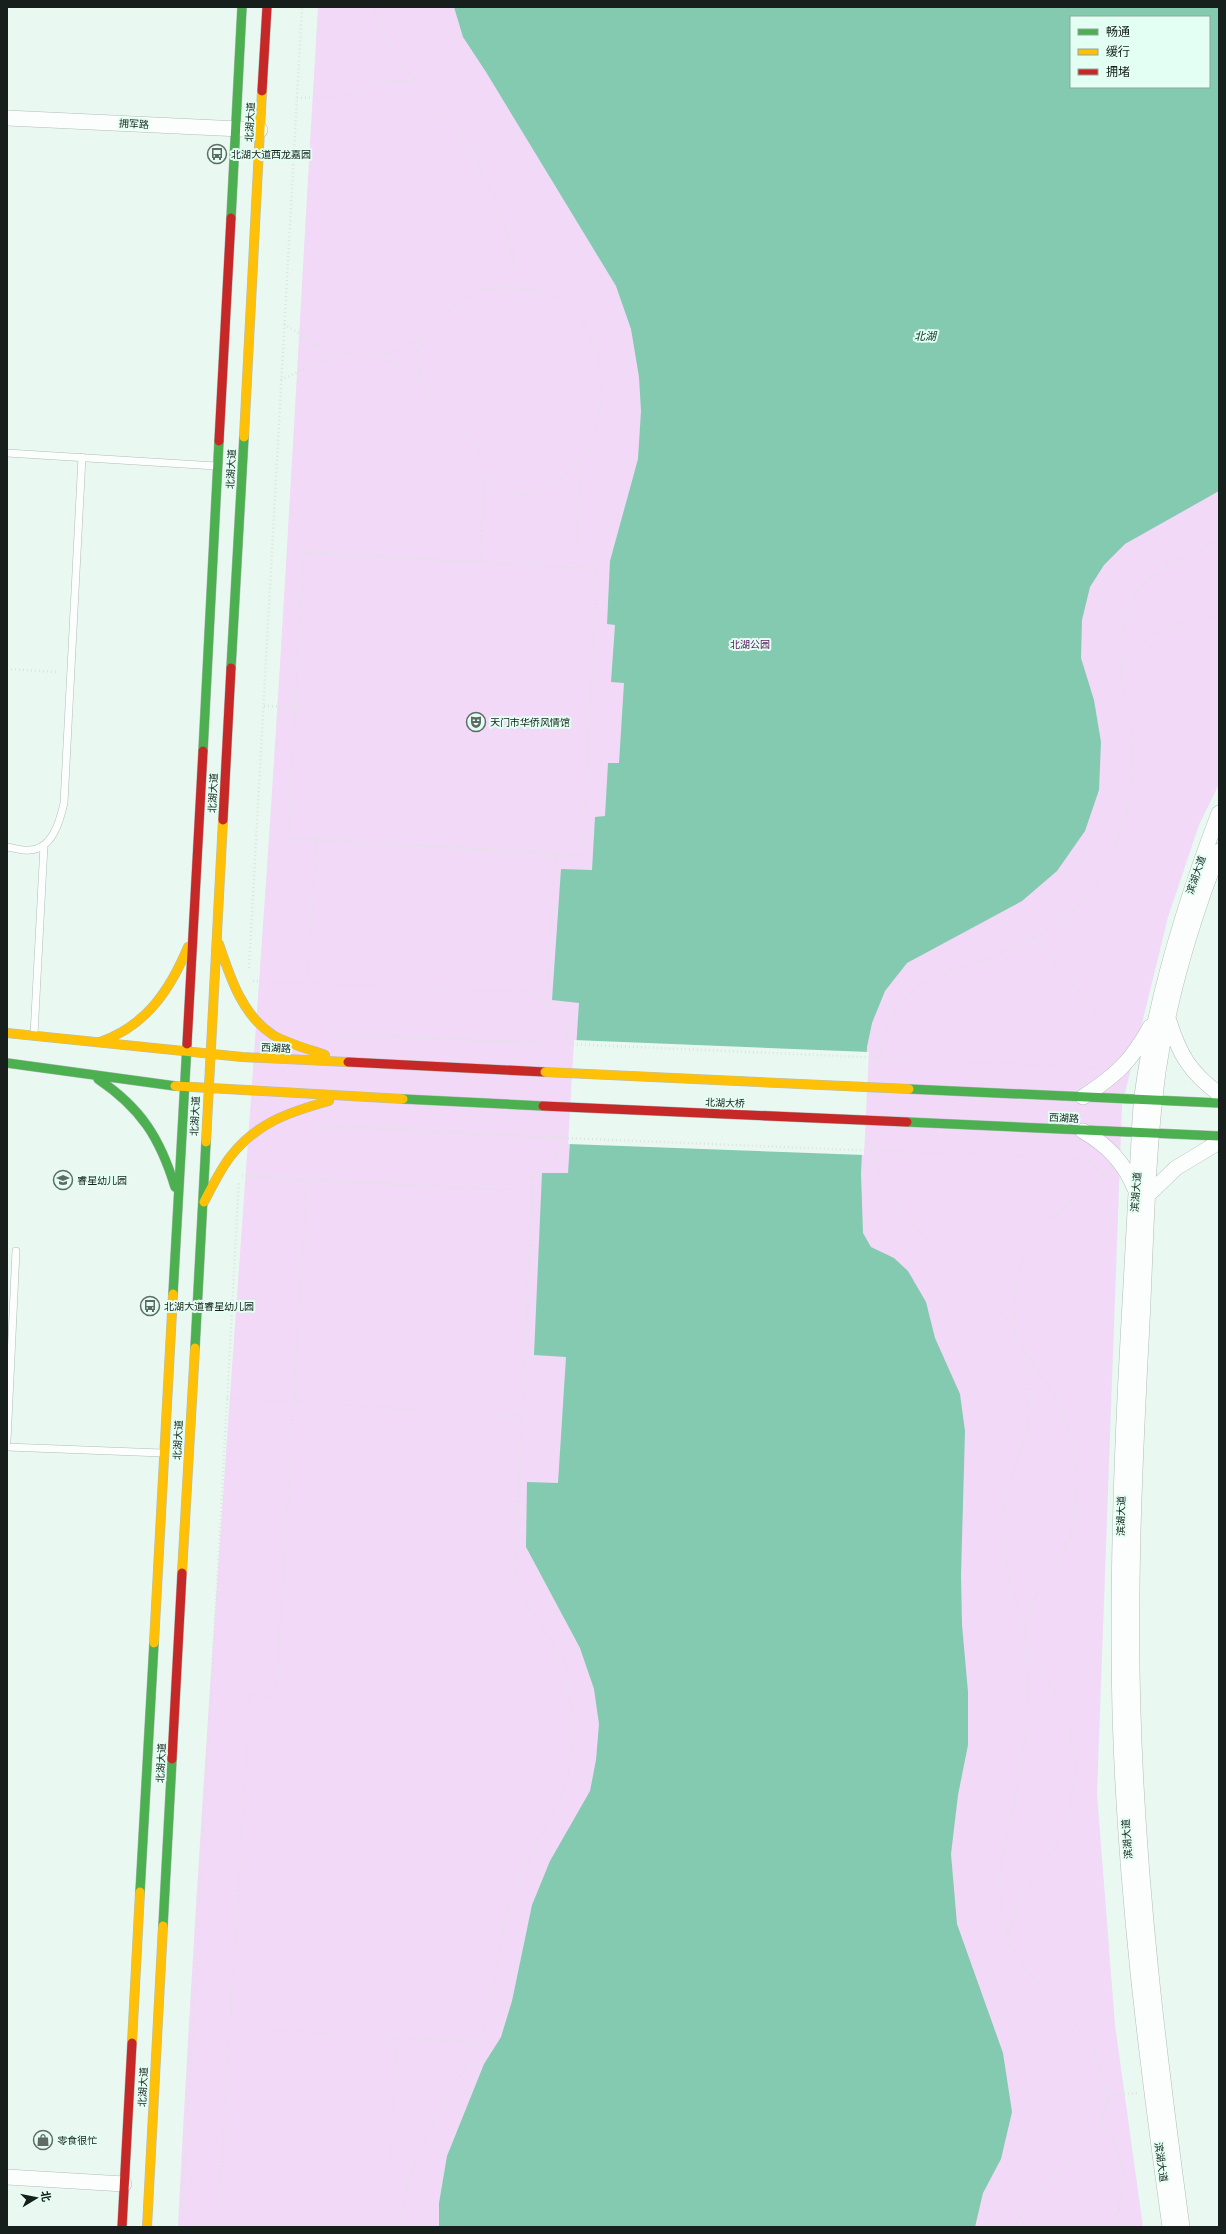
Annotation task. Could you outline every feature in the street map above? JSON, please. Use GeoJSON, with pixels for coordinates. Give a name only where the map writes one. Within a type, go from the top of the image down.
{"type":"FeatureCollection","features":[{"type":"Feature","properties":{"kind":"main road","name":"北湖大道"},"geometry":{"type":"LineString","coordinates":[[122,2227],[179,1201],[242,7]]}},
{"type":"Feature","properties":{"kind":"main road","name":"北湖大道"},"geometry":{"type":"LineString","coordinates":[[147,2227],[267,7]]}},
{"type":"Feature","properties":{"kind":"main road"},"geometry":{"type":"LineString","coordinates":[[96,1043],[114,1039],[132,1028],[153,1008],[183,962],[193,934]]}},
{"type":"Feature","properties":{"kind":"main road"},"geometry":{"type":"LineString","coordinates":[[216,935],[232,979],[254,1018],[269,1032],[288,1042],[348,1063]]}},
{"type":"Feature","properties":{"kind":"main road","name":"西湖路"},"geometry":{"type":"LineString","coordinates":[[7,1033],[187,1052],[348,1063],[1084,1097]]}},
{"type":"Feature","properties":{"kind":"main road"},"geometry":{"type":"LineString","coordinates":[[7,1063],[94,1076],[185,1087],[347,1096]]}},
{"type":"Feature","properties":{"kind":"main road"},"geometry":{"type":"LineString","coordinates":[[94,1076],[118,1090],[144,1118],[156,1137],[168,1164],[179,1201]]}},
{"type":"Feature","properties":{"kind":"main road"},"geometry":{"type":"LineString","coordinates":[[202,1206],[229,1158],[243,1142],[263,1127],[289,1112],[347,1096]]}},
{"type":"Feature","properties":{"kind":"main road","name":"北湖大桥"},"geometry":{"type":"LineString","coordinates":[[347,1096],[907,1122]]}},
{"type":"Feature","properties":{"kind":"main road"},"geometry":{"type":"LineString","coordinates":[[1084,1097],[1219,1103]]}},
{"type":"Feature","properties":{"kind":"main road","name":"西湖路"},"geometry":{"type":"LineString","coordinates":[[907,1122],[1146,1134],[1219,1136]]}},
{"type":"Feature","properties":{"kind":"street","name":"拥军路"},"geometry":{"type":"LineString","coordinates":[[7,118],[260,130]]}},
{"type":"Feature","properties":{"kind":"street","name":"滨湖大道"},"geometry":{"type":"LineString","coordinates":[[1170,2227],[1138,1984],[1128,1851],[1120,1713],[1120,1579],[1123,1420],[1142,1193],[1148,1100],[1173,943],[1219,813]]}},
{"type":"Feature","properties":{"kind":"street","name":"滨湖大道"},"geometry":{"type":"LineString","coordinates":[[1162,1017],[1185,946],[1219,851]]}},
{"type":"Feature","properties":{"kind":"street"},"geometry":{"type":"LineString","coordinates":[[1084,1097],[1118,1072],[1162,1017],[1183,1058],[1193,1073],[1219,1094]]}},
{"type":"Feature","properties":{"kind":"street"},"geometry":{"type":"LineString","coordinates":[[1082,1130],[1098,1140],[1121,1162],[1142,1193],[1176,1168],[1219,1142]]}},
{"type":"Feature","properties":{"kind":"street","name":"滨湖大道"},"geometry":{"type":"LineString","coordinates":[[1142,1193],[1133,1712],[1140,1850],[1151,1982],[1182,2227]]}},
{"type":"Feature","properties":{"kind":"street"},"geometry":{"type":"LineString","coordinates":[[7,2177],[124,2184]]}},
{"type":"Feature","properties":{"kind":"lane"},"geometry":{"type":"LineString","coordinates":[[7,453],[218,466]]}},
{"type":"Feature","properties":{"kind":"lane"},"geometry":{"type":"LineString","coordinates":[[34,1036],[44,845],[60,822],[64,803],[82,457]]}},
{"type":"Feature","properties":{"kind":"lane"},"geometry":{"type":"LineString","coordinates":[[7,848],[30,850],[44,845]]}},
{"type":"Feature","properties":{"kind":"lane"},"geometry":{"type":"LineString","coordinates":[[7,1441],[16,1251]]}},
{"type":"Feature","properties":{"kind":"lane"},"geometry":{"type":"LineString","coordinates":[[7,1447],[165,1454]]}},
{"type":"Feature","properties":{"kind":"path"},"geometry":{"type":"LineString","coordinates":[[249,972],[302,7]]}},
{"type":"Feature","properties":{"kind":"path"},"geometry":{"type":"LineString","coordinates":[[372,7],[402,64],[460,135],[484,175],[501,212],[514,255],[519,287]]}},
{"type":"Feature","properties":{"kind":"path"},"geometry":{"type":"LineString","coordinates":[[297,98],[342,96],[358,93],[373,85],[389,81],[415,80]]}},
{"type":"Feature","properties":{"kind":"path"},"geometry":{"type":"LineString","coordinates":[[281,380],[334,355],[388,353],[406,346],[424,334],[437,319],[462,300],[488,289],[519,287],[538,290],[559,299],[578,314],[592,337],[598,358],[602,384],[599,409],[591,439],[576,465],[538,493],[521,495],[509,492],[484,473]]}},
{"type":"Feature","properties":{"kind":"path"},"geometry":{"type":"LineString","coordinates":[[284,324],[334,355]]}},
{"type":"Feature","properties":{"kind":"path"},"geometry":{"type":"LineString","coordinates":[[424,334],[419,348],[419,369],[426,387]]}},
{"type":"Feature","properties":{"kind":"path"},"geometry":{"type":"LineString","coordinates":[[363,355],[389,360],[404,368],[426,387],[474,439],[481,456],[484,473],[480,563]]}},
{"type":"Feature","properties":{"kind":"path"},"geometry":{"type":"LineString","coordinates":[[575,568],[582,455]]}},
{"type":"Feature","properties":{"kind":"path"},"geometry":{"type":"LineString","coordinates":[[876,1075],[885,1032],[900,1003],[924,982],[997,955],[1034,937],[1068,915],[1097,886],[1115,845],[1127,811],[1132,774],[1133,744],[1121,669],[1119,642],[1129,608],[1142,584],[1168,565],[1219,542]]}},
{"type":"Feature","properties":{"kind":"path"},"geometry":{"type":"LineString","coordinates":[[304,552],[575,568],[597,569],[583,855],[288,838],[304,552]]}},
{"type":"Feature","properties":{"kind":"path"},"geometry":{"type":"LineString","coordinates":[[1121,669],[1134,650],[1161,630],[1178,623],[1219,616]]}},
{"type":"Feature","properties":{"kind":"path"},"geometry":{"type":"LineString","coordinates":[[7,669],[70,673]]}},
{"type":"Feature","properties":{"kind":"path"},"geometry":{"type":"LineString","coordinates":[[264,706],[295,707]]}},
{"type":"Feature","properties":{"kind":"path"},"geometry":{"type":"LineString","coordinates":[[307,983],[317,839]]}},
{"type":"Feature","properties":{"kind":"path"},"geometry":{"type":"LineString","coordinates":[[546,1004],[556,854]]}},
{"type":"Feature","properties":{"kind":"path"},"geometry":{"type":"LineString","coordinates":[[1034,937],[1088,1004],[1135,1052]]}},
{"type":"Feature","properties":{"kind":"path"},"geometry":{"type":"LineString","coordinates":[[251,976],[254,988]]}},
{"type":"Feature","properties":{"kind":"path"},"geometry":{"type":"LineString","coordinates":[[323,1034],[909,1059],[1083,1069],[1101,1066]]}},
{"type":"Feature","properties":{"kind":"path"},"geometry":{"type":"LineString","coordinates":[[310,1125],[540,1137],[1077,1158],[1089,1162],[1106,1175]]}},
{"type":"Feature","properties":{"kind":"path"},"geometry":{"type":"LineString","coordinates":[[873,1137],[873,1152],[884,1187],[908,1222],[965,1274],[1001,1312],[1014,1330],[1025,1354],[1030,1380],[1028,1428],[1003,1508],[1002,1538],[1010,1584],[1022,1619],[1025,1633],[1028,1655],[1029,1704],[1022,1760],[997,1887],[1009,1944],[1038,1985],[1070,2018],[1094,2048],[1108,2096],[1098,2133],[1062,2168],[1026,2207],[1015,2227]]}},
{"type":"Feature","properties":{"kind":"path"},"geometry":{"type":"LineString","coordinates":[[1014,1330],[1014,1294],[1023,1262],[1032,1241],[1049,1221],[1121,1162]]}},
{"type":"Feature","properties":{"kind":"path"},"geometry":{"type":"LineString","coordinates":[[182,2227],[238,1186],[241,1171]]}},
{"type":"Feature","properties":{"kind":"path"},"geometry":{"type":"LineString","coordinates":[[398,2227],[411,2173],[428,2131],[479,2043],[492,2004],[505,1921],[512,1892],[560,1800],[568,1774],[573,1749],[573,1718],[565,1664],[554,1643],[524,1600],[517,1583],[515,1564],[516,1511],[533,1175]]}},
{"type":"Feature","properties":{"kind":"path"},"geometry":{"type":"LineString","coordinates":[[218,2227],[250,1695],[276,1696],[307,1180]]}},
{"type":"Feature","properties":{"kind":"path"},"geometry":{"type":"LineString","coordinates":[[1025,1354],[1042,1374],[1059,1404],[1073,1440],[1077,1475],[1075,1508],[1068,1541],[1029,1610],[1025,1633]]}},
{"type":"Feature","properties":{"kind":"path"},"geometry":{"type":"LineString","coordinates":[[227,1398],[522,1416]]}},
{"type":"Feature","properties":{"kind":"path"},"geometry":{"type":"LineString","coordinates":[[1007,1938],[1016,1907],[1034,1877],[1054,1851],[1070,1808],[1077,1764],[1067,1722],[1049,1681],[1028,1655]]}},
{"type":"Feature","properties":{"kind":"path"},"geometry":{"type":"LineString","coordinates":[[193,2025],[479,2043]]}},
{"type":"Feature","properties":{"kind":"path"},"geometry":{"type":"LineString","coordinates":[[390,2164],[397,2038]]}},
{"type":"Feature","properties":{"kind":"path"},"geometry":{"type":"LineString","coordinates":[[1108,2096],[1151,2091]]}},
{"type":"Feature","properties":{"kind":"path"},"geometry":{"type":"LineString","coordinates":[[1101,2122],[1113,2140],[1125,2172],[1120,2208],[1111,2227]]}},
{"type":"Feature","properties":{"kind":"green space","name":"北湖公园"},"geometry":{"type":"Polygon","coordinates":[[[318,7],[1219,7],[1219,784],[1199,825],[1168,917],[1122,1105],[1097,1794],[1115,2025],[1143,2227],[178,2227],[196,1898],[264,911],[318,7]]]}},
{"type":"Feature","properties":{"kind":"water","name":"北湖"},"geometry":{"type":"Polygon","coordinates":[[[454,7],[1219,7],[1219,491],[1125,544],[1104,565],[1090,587],[1082,620],[1081,658],[1094,700],[1101,742],[1099,790],[1085,831],[1057,871],[1022,901],[907,963],[885,991],[872,1023],[867,1047],[861,1174],[863,1233],[871,1247],[894,1258],[908,1271],[926,1302],[935,1338],[960,1394],[965,1431],[961,1575],[962,1625],[968,1692],[968,1745],[958,1795],[951,1854],[957,1924],[1003,2053],[1012,2112],[1001,2159],[983,2193],[975,2227],[439,2227],[439,2203],[447,2156],[484,2064],[501,2037],[512,2001],[532,1905],[550,1861],[590,1791],[596,1760],[599,1724],[594,1689],[580,1648],[526,1547],[527,1482],[558,1483],[566,1357],[534,1355],[542,1173],[568,1173],[579,1003],[552,1000],[561,869],[592,870],[595,817],[605,816],[608,763],[619,763],[624,683],[611,682],[615,625],[607,624],[610,561],[638,459],[641,411],[639,377],[631,329],[616,286],[486,72],[463,37],[454,7]]]}},
{"type":"Feature","properties":{"kind":"pier"},"geometry":{"type":"Polygon","coordinates":[[[574,1040],[869,1052],[864,1155],[568,1144],[574,1040]]]}},
{"type":"Feature","properties":{"kind":"traffic: fast"},"geometry":{"type":"LineString","coordinates":[[231,218],[242,7]]}},
{"type":"Feature","properties":{"kind":"traffic: fast"},"geometry":{"type":"LineString","coordinates":[[231,668],[244,437]]}},
{"type":"Feature","properties":{"kind":"traffic: fast"},"geometry":{"type":"LineString","coordinates":[[203,751],[219,441]]}},
{"type":"Feature","properties":{"kind":"traffic: fast"},"geometry":{"type":"LineString","coordinates":[[173,1294],[187,1044]]}},
{"type":"Feature","properties":{"kind":"traffic: fast"},"geometry":{"type":"LineString","coordinates":[[7,1063],[175,1086]]}},
{"type":"Feature","properties":{"kind":"traffic: fast"},"geometry":{"type":"LineString","coordinates":[[98,1079],[126,1101],[147,1126],[163,1154],[175,1187]]}},
{"type":"Feature","properties":{"kind":"traffic: fast"},"geometry":{"type":"LineString","coordinates":[[909,1089],[1219,1103]]}},
{"type":"Feature","properties":{"kind":"traffic: fast"},"geometry":{"type":"LineString","coordinates":[[403,1099],[543,1106]]}},
{"type":"Feature","properties":{"kind":"traffic: fast"},"geometry":{"type":"LineString","coordinates":[[907,1122],[1219,1136]]}},
{"type":"Feature","properties":{"kind":"traffic: fast"},"geometry":{"type":"LineString","coordinates":[[195,1348],[206,1142]]}},
{"type":"Feature","properties":{"kind":"traffic: fast"},"geometry":{"type":"LineString","coordinates":[[140,1892],[154,1643]]}},
{"type":"Feature","properties":{"kind":"traffic: fast"},"geometry":{"type":"LineString","coordinates":[[163,1926],[172,1759]]}},
{"type":"Feature","properties":{"kind":"traffic: slow"},"geometry":{"type":"LineString","coordinates":[[244,437],[262,91]]}},
{"type":"Feature","properties":{"kind":"traffic: slow"},"geometry":{"type":"LineString","coordinates":[[206,1142],[223,820]]}},
{"type":"Feature","properties":{"kind":"traffic: slow"},"geometry":{"type":"LineString","coordinates":[[219,944],[238,994],[245,1006],[262,1027],[285,1041],[325,1055]]}},
{"type":"Feature","properties":{"kind":"traffic: slow"},"geometry":{"type":"LineString","coordinates":[[100,1042],[131,1026],[154,1005],[173,978],[188,947]]}},
{"type":"Feature","properties":{"kind":"traffic: slow"},"geometry":{"type":"LineString","coordinates":[[7,1033],[242,1057],[348,1062]]}},
{"type":"Feature","properties":{"kind":"traffic: slow"},"geometry":{"type":"LineString","coordinates":[[545,1072],[909,1089]]}},
{"type":"Feature","properties":{"kind":"traffic: slow"},"geometry":{"type":"LineString","coordinates":[[175,1086],[403,1099]]}},
{"type":"Feature","properties":{"kind":"traffic: slow"},"geometry":{"type":"LineString","coordinates":[[204,1202],[226,1162],[240,1145],[251,1135],[274,1120],[329,1101]]}},
{"type":"Feature","properties":{"kind":"traffic: slow"},"geometry":{"type":"LineString","coordinates":[[154,1643],[173,1294]]}},
{"type":"Feature","properties":{"kind":"traffic: slow"},"geometry":{"type":"LineString","coordinates":[[182,1573],[195,1348]]}},
{"type":"Feature","properties":{"kind":"traffic: slow"},"geometry":{"type":"LineString","coordinates":[[132,2043],[140,1892]]}},
{"type":"Feature","properties":{"kind":"traffic: slow"},"geometry":{"type":"LineString","coordinates":[[147,2227],[163,1926]]}},
{"type":"Feature","properties":{"kind":"traffic: jam"},"geometry":{"type":"LineString","coordinates":[[262,91],[267,7]]}},
{"type":"Feature","properties":{"kind":"traffic: jam"},"geometry":{"type":"LineString","coordinates":[[219,441],[231,218]]}},
{"type":"Feature","properties":{"kind":"traffic: jam"},"geometry":{"type":"LineString","coordinates":[[223,820],[231,668]]}},
{"type":"Feature","properties":{"kind":"traffic: jam"},"geometry":{"type":"LineString","coordinates":[[187,1044],[203,751]]}},
{"type":"Feature","properties":{"kind":"traffic: jam"},"geometry":{"type":"LineString","coordinates":[[348,1062],[545,1072]]}},
{"type":"Feature","properties":{"kind":"traffic: jam"},"geometry":{"type":"LineString","coordinates":[[543,1106],[907,1122]]}},
{"type":"Feature","properties":{"kind":"traffic: jam"},"geometry":{"type":"LineString","coordinates":[[172,1759],[182,1573]]}},
{"type":"Feature","properties":{"kind":"traffic: jam"},"geometry":{"type":"LineString","coordinates":[[122,2227],[132,2043]]}},
{"type":"Feature","properties":{"kind":"place","name":"北湖大道西龙嘉园"},"geometry":{"type":"Point","coordinates":[217,154]}},
{"type":"Feature","properties":{"kind":"place","name":"天门市华侨风情馆"},"geometry":{"type":"Point","coordinates":[476,722]}},
{"type":"Feature","properties":{"kind":"place","name":"睿星幼儿园"},"geometry":{"type":"Point","coordinates":[63,1180]}},
{"type":"Feature","properties":{"kind":"place","name":"北湖大道睿星幼儿园"},"geometry":{"type":"Point","coordinates":[150,1306]}},
{"type":"Feature","properties":{"kind":"place","name":"零食很忙"},"geometry":{"type":"Point","coordinates":[43,2140]}}]}
